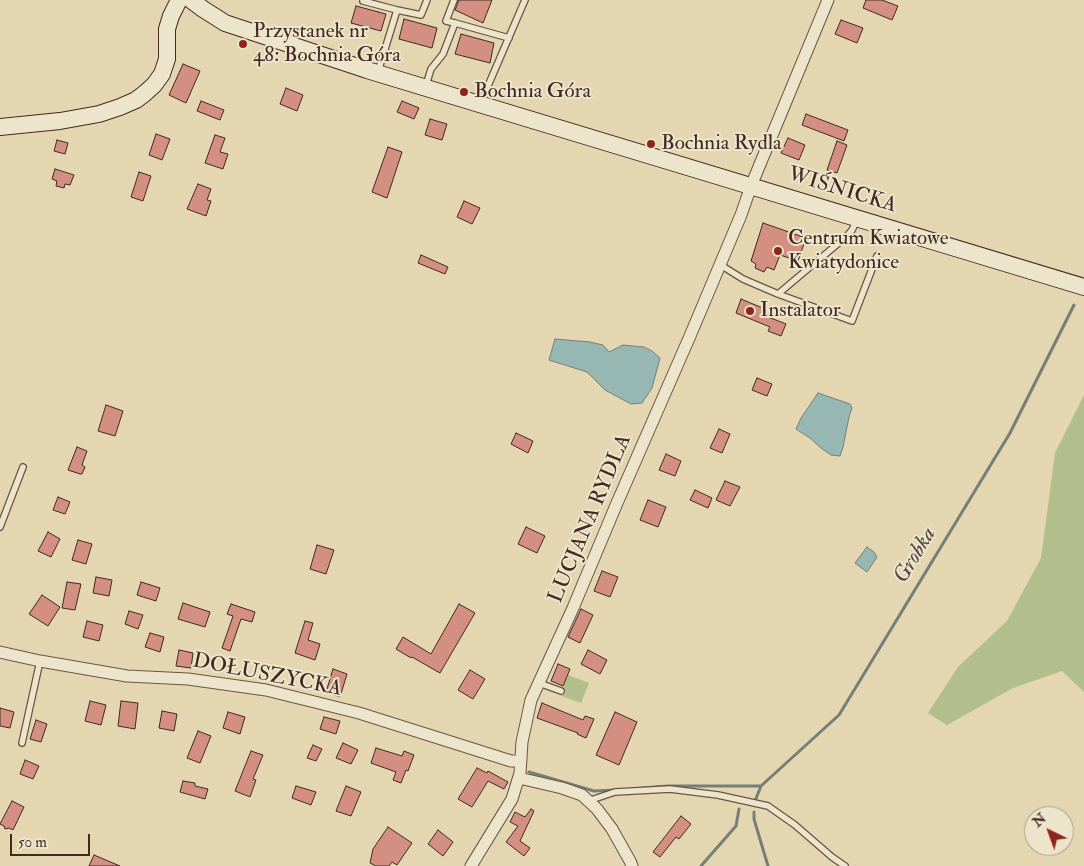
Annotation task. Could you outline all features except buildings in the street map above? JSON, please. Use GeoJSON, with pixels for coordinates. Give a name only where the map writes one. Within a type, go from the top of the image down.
{"type":"FeatureCollection","features":[{"type":"Feature","properties":{"kind":"main road"},"geometry":{"type":"LineString","coordinates":[[0,127],[60,121],[99,114],[136,100],[154,85],[162,74],[167,59],[167,29],[171,16],[180,0]]}},
{"type":"Feature","properties":{"kind":"main road","name":"WIŚNICKA"},"geometry":{"type":"LineString","coordinates":[[191,0],[225,23],[378,73],[1084,287]]}},
{"type":"Feature","properties":{"kind":"street","name":"LUCJANA RYDLA"},"geometry":{"type":"LineString","coordinates":[[471,866],[512,799],[520,773],[522,742],[531,700],[573,608],[690,336],[828,0]]}},
{"type":"Feature","properties":{"kind":"street","name":"DOŁUSZYCKA"},"geometry":{"type":"LineString","coordinates":[[0,652],[127,676],[188,679],[266,690],[359,713],[511,761],[521,761]]}},
{"type":"Feature","properties":{"kind":"street"},"geometry":{"type":"LineString","coordinates":[[518,778],[562,788],[582,795],[597,809],[612,828],[632,866]]}},
{"type":"Feature","properties":{"kind":"lane"},"geometry":{"type":"LineString","coordinates":[[363,0],[381,3],[397,10],[421,15],[427,0]]}},
{"type":"Feature","properties":{"kind":"lane"},"geometry":{"type":"LineString","coordinates":[[454,0],[446,21],[508,38]]}},
{"type":"Feature","properties":{"kind":"lane"},"geometry":{"type":"LineString","coordinates":[[480,104],[525,0]]}},
{"type":"Feature","properties":{"kind":"lane"},"geometry":{"type":"LineString","coordinates":[[378,73],[397,10]]}},
{"type":"Feature","properties":{"kind":"lane"},"geometry":{"type":"LineString","coordinates":[[426,88],[431,69],[443,54],[454,23]]}},
{"type":"Feature","properties":{"kind":"lane"},"geometry":{"type":"LineString","coordinates":[[778,294],[847,236],[858,218]]}},
{"type":"Feature","properties":{"kind":"lane"},"geometry":{"type":"LineString","coordinates":[[719,264],[743,279],[852,321],[877,256]]}},
{"type":"Feature","properties":{"kind":"lane"},"geometry":{"type":"LineString","coordinates":[[0,526],[23,467]]}},
{"type":"Feature","properties":{"kind":"lane"},"geometry":{"type":"LineString","coordinates":[[22,743],[40,661]]}},
{"type":"Feature","properties":{"kind":"lane"},"geometry":{"type":"LineString","coordinates":[[539,683],[561,691]]}},
{"type":"Feature","properties":{"kind":"lane"},"geometry":{"type":"LineString","coordinates":[[588,801],[615,792],[670,789],[718,795],[768,806],[795,825],[845,866]]}},
{"type":"Feature","properties":{"kind":"green space"},"geometry":{"type":"Polygon","coordinates":[[[1084,395],[1084,692],[1062,671],[1013,688],[947,725],[928,713],[958,667],[1007,621],[1041,558],[1055,453],[1084,395]]]}},
{"type":"Feature","properties":{"kind":"green space"},"geometry":{"type":"Polygon","coordinates":[[[568,675],[589,683],[581,703],[559,695],[568,675]]]}},
{"type":"Feature","properties":{"kind":"water"},"geometry":{"type":"Polygon","coordinates":[[[555,339],[603,345],[609,352],[623,345],[644,347],[652,351],[660,358],[652,388],[642,403],[631,404],[605,390],[587,372],[549,360],[555,339]]]}},
{"type":"Feature","properties":{"kind":"water"},"geometry":{"type":"Polygon","coordinates":[[[818,393],[850,404],[852,408],[840,456],[831,455],[796,429],[818,393]]]}},
{"type":"Feature","properties":{"kind":"water"},"geometry":{"type":"Polygon","coordinates":[[[867,547],[877,557],[867,572],[855,563],[867,547]]]}},
{"type":"Feature","properties":{"kind":"waterway","name":"Grobka"},"geometry":{"type":"LineString","coordinates":[[755,801],[761,786],[839,715],[1010,433],[1074,305]]}},
{"type":"Feature","properties":{"kind":"waterway"},"geometry":{"type":"LineString","coordinates":[[529,772],[594,791],[616,790]]}},
{"type":"Feature","properties":{"kind":"waterway"},"geometry":{"type":"LineString","coordinates":[[642,788],[668,786],[761,786]]}},
{"type":"Feature","properties":{"kind":"waterway"},"geometry":{"type":"LineString","coordinates":[[701,866],[736,826],[739,809]]}},
{"type":"Feature","properties":{"kind":"waterway","name":"Grobka"},"geometry":{"type":"LineString","coordinates":[[754,812],[754,819],[768,866]]}},
{"type":"Feature","properties":{"kind":"place","name":"Przystanek nr 48: Bochnia Góra"},"geometry":{"type":"Point","coordinates":[243,44]}},
{"type":"Feature","properties":{"kind":"place","name":"Bochnia Góra"},"geometry":{"type":"Point","coordinates":[464,92]}},
{"type":"Feature","properties":{"kind":"place","name":"Bochnia Rydla"},"geometry":{"type":"Point","coordinates":[651,144]}},
{"type":"Feature","properties":{"kind":"place","name":"Centrum Kwiatowe Kwiatydonice"},"geometry":{"type":"Point","coordinates":[778,251]}},
{"type":"Feature","properties":{"kind":"place","name":"Instalator"},"geometry":{"type":"Point","coordinates":[750,311]}}]}
